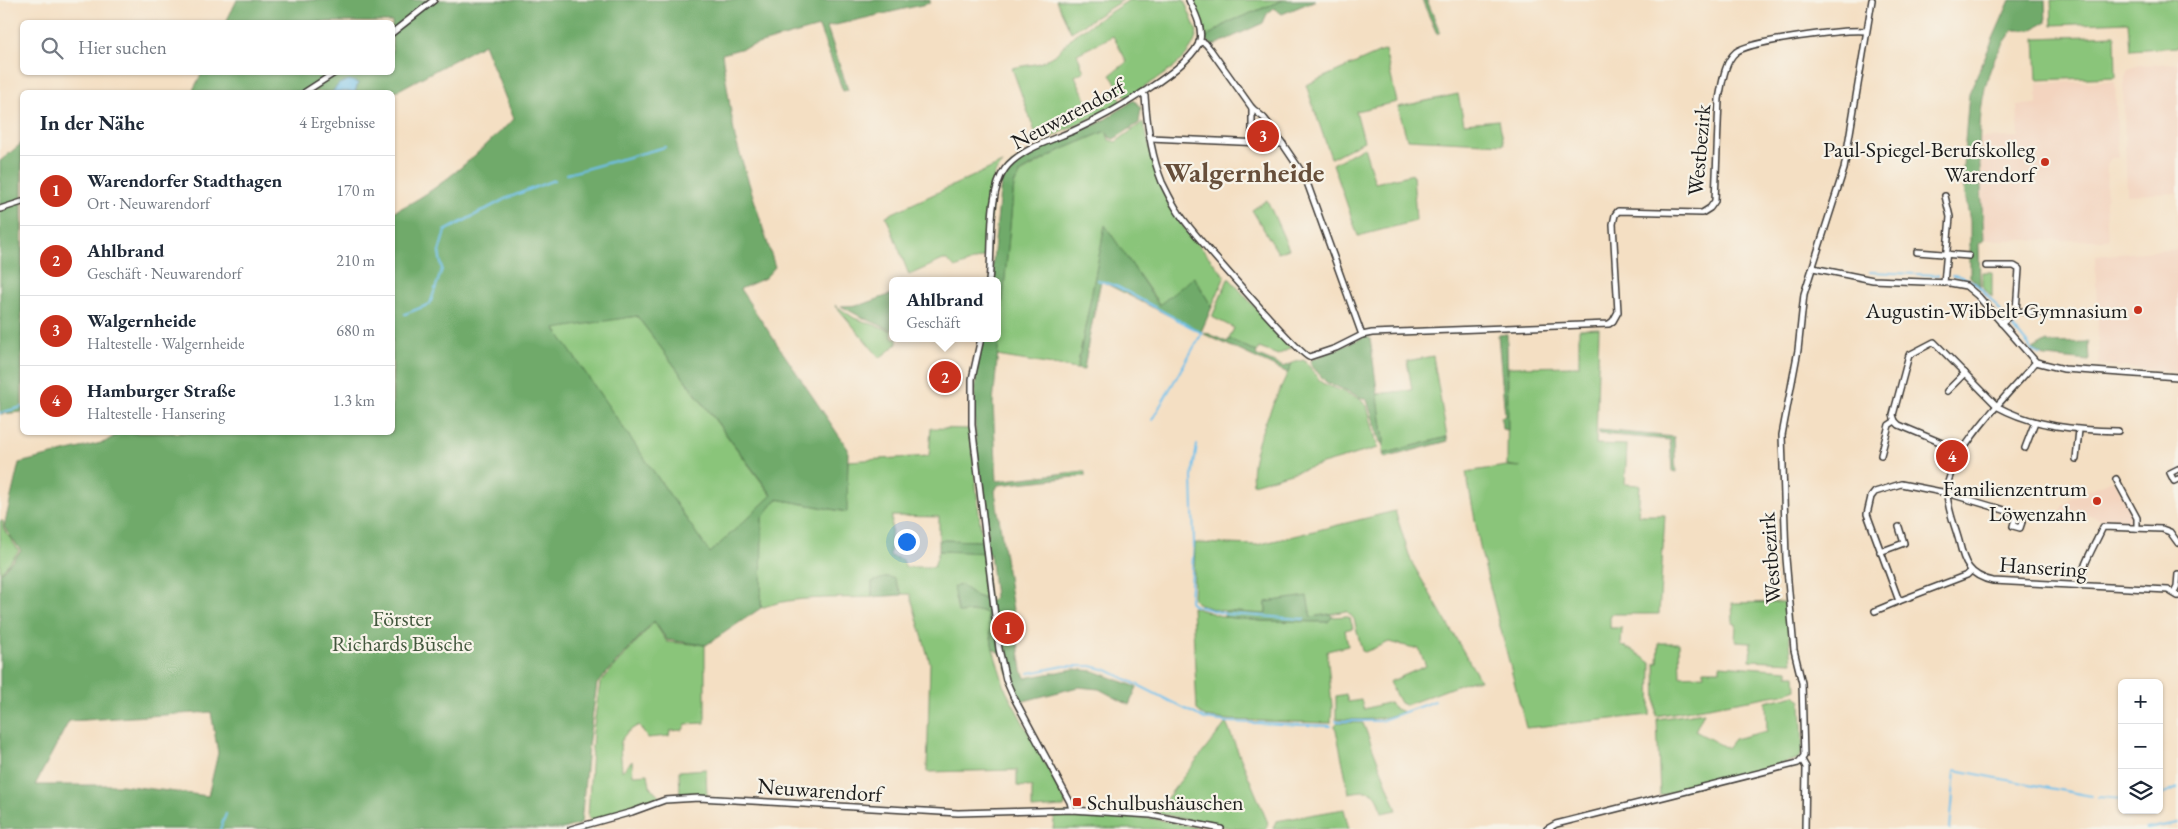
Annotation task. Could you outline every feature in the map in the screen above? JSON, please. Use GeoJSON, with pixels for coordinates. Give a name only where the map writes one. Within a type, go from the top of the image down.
{"type":"FeatureCollection","features":[{"type":"Feature","properties":{"kind":"street"},"geometry":{"type":"LineString","coordinates":[[395,31],[434,0]]}},
{"type":"Feature","properties":{"kind":"street"},"geometry":{"type":"LineString","coordinates":[[1142,93],[1145,96],[1150,138],[1156,166],[1178,213],[1302,353],[1309,357],[1326,352],[1362,335],[1305,177],[1264,118],[1252,108],[1210,49],[1205,43],[1199,42],[1201,32],[1189,0]]}},
{"type":"Feature","properties":{"kind":"street","name":"Westbezirk"},"geometry":{"type":"LineString","coordinates":[[1805,829],[1806,766],[1802,760],[1806,749],[1804,702],[1802,682],[1794,650],[1789,602],[1782,450],[1784,421],[1798,350],[1804,294],[1844,169],[1872,0]]}},
{"type":"Feature","properties":{"kind":"street","name":"Westbezirk"},"geometry":{"type":"LineString","coordinates":[[1362,335],[1372,333],[1600,325],[1613,321],[1618,312],[1613,224],[1618,211],[1702,213],[1710,208],[1715,201],[1722,83],[1732,57],[1737,51],[1751,46],[1821,34],[1866,31]]}},
{"type":"Feature","properties":{"kind":"street","name":"Neuwarendorf"},"geometry":{"type":"LineString","coordinates":[[989,277],[996,186],[1006,168],[1013,161],[1034,148],[1077,129],[1142,93],[1184,62],[1199,42]]}},
{"type":"Feature","properties":{"kind":"street"},"geometry":{"type":"LineString","coordinates":[[308,90],[331,75]]}},
{"type":"Feature","properties":{"kind":"street"},"geometry":{"type":"LineString","coordinates":[[1252,108],[1252,142]]}},
{"type":"Feature","properties":{"kind":"street"},"geometry":{"type":"LineString","coordinates":[[1150,138],[1283,144]]}},
{"type":"Feature","properties":{"kind":"street"},"geometry":{"type":"LineString","coordinates":[[1944,283],[1950,217],[1945,196]]}},
{"type":"Feature","properties":{"kind":"street"},"geometry":{"type":"LineString","coordinates":[[0,208],[20,203]]}},
{"type":"Feature","properties":{"kind":"street"},"geometry":{"type":"LineString","coordinates":[[1917,252],[1969,256]]}},
{"type":"Feature","properties":{"kind":"street"},"geometry":{"type":"LineString","coordinates":[[1986,266],[2014,266],[2018,270],[2016,311]]}},
{"type":"Feature","properties":{"kind":"street"},"geometry":{"type":"LineString","coordinates":[[1812,268],[1873,280],[1944,283],[1966,286],[1978,296],[2036,362],[2064,368],[2178,378]]}},
{"type":"Feature","properties":{"kind":"street"},"geometry":{"type":"LineString","coordinates":[[2001,323],[2016,311],[2044,312]]}},
{"type":"Feature","properties":{"kind":"street"},"geometry":{"type":"LineString","coordinates":[[980,342],[972,379],[972,425],[999,649],[1006,680],[1013,696],[1070,802],[1072,810]]}},
{"type":"Feature","properties":{"kind":"street"},"geometry":{"type":"LineString","coordinates":[[1961,450],[1899,425],[1895,421],[1893,414],[1909,354],[1934,342],[1998,407],[2036,422],[2079,430],[2118,431]]}},
{"type":"Feature","properties":{"kind":"street","name":"Hansering"},"geometry":{"type":"LineString","coordinates":[[2036,362],[1961,450],[1950,473],[1947,493],[1963,559],[1971,571],[1980,578],[1993,581],[2168,590],[2176,594]]}},
{"type":"Feature","properties":{"kind":"street"},"geometry":{"type":"LineString","coordinates":[[1947,391],[1965,373]]}},
{"type":"Feature","properties":{"kind":"street"},"geometry":{"type":"LineString","coordinates":[[1881,455],[1889,425],[1895,421]]}},
{"type":"Feature","properties":{"kind":"street"},"geometry":{"type":"LineString","coordinates":[[2025,448],[2036,422]]}},
{"type":"Feature","properties":{"kind":"street"},"geometry":{"type":"LineString","coordinates":[[2076,459],[2079,430]]}},
{"type":"Feature","properties":{"kind":"street"},"geometry":{"type":"LineString","coordinates":[[2178,469],[2170,473],[2174,481],[2178,479]]}},
{"type":"Feature","properties":{"kind":"street"},"geometry":{"type":"LineString","coordinates":[[2116,479],[2137,518],[2137,528]]}},
{"type":"Feature","properties":{"kind":"street"},"geometry":{"type":"LineString","coordinates":[[1900,601],[1867,514],[1871,497],[1875,492],[1902,484],[1947,493],[2017,514]]}},
{"type":"Feature","properties":{"kind":"street"},"geometry":{"type":"LineString","coordinates":[[1880,552],[1904,543],[1899,527]]}},
{"type":"Feature","properties":{"kind":"street"},"geometry":{"type":"LineString","coordinates":[[2080,586],[2083,572],[2103,527],[2162,529],[2170,532],[2178,543]]}},
{"type":"Feature","properties":{"kind":"street"},"geometry":{"type":"LineString","coordinates":[[1875,611],[1967,575],[1971,571]]}},
{"type":"Feature","properties":{"kind":"street"},"geometry":{"type":"LineString","coordinates":[[2176,594],[2178,574]]}},
{"type":"Feature","properties":{"kind":"street"},"geometry":{"type":"LineString","coordinates":[[1547,829],[1556,824],[1709,786],[1802,760]]}},
{"type":"Feature","properties":{"kind":"street","name":"Neuwarendorf"},"geometry":{"type":"LineString","coordinates":[[571,829],[632,812],[664,800],[699,798],[948,813],[1072,810],[1151,815],[1221,829]]}},
{"type":"Feature","properties":{"kind":"shaded area"},"geometry":{"type":"Polygon","coordinates":[[[2178,63],[2178,193],[2127,195],[2123,85],[2128,69],[2140,65],[2178,63]]]}},
{"type":"Feature","properties":{"kind":"shaded area","name":"Paul-Spiegel-Berufskolleg Warendorf"},"geometry":{"type":"Polygon","coordinates":[[[2115,81],[2118,158],[2111,158],[2107,166],[2106,204],[2108,240],[1984,240],[1980,138],[2019,137],[2017,105],[2037,104],[2037,83],[2115,81]]]}},
{"type":"Feature","properties":{"kind":"shaded area","name":"Augustin-Wibbelt-Gymnasium"},"geometry":{"type":"Polygon","coordinates":[[[2178,249],[2178,372],[2099,365],[2095,256],[2178,249]]]}},
{"type":"Feature","properties":{"kind":"shaded area","name":"Familienzentrum Löwenzahn"},"geometry":{"type":"Polygon","coordinates":[[[2113,480],[2134,517],[2133,525],[2105,522],[2090,515],[2060,514],[2064,505],[2072,497],[2113,480]]]}},
{"type":"Feature","properties":{"kind":"green space","name":"Förster Richards Büsche"},"geometry":{"type":"Polygon","coordinates":[[[237,0],[930,0],[930,3],[827,27],[848,90],[843,91],[819,27],[722,54],[735,138],[775,267],[765,278],[740,289],[848,449],[847,512],[777,499],[762,518],[761,608],[706,645],[667,640],[654,621],[597,684],[588,746],[581,824],[562,829],[0,829],[0,574],[21,551],[4,527],[19,463],[105,442],[116,435],[395,435],[395,211],[442,183],[514,119],[484,44],[395,92],[395,90],[356,90],[358,83],[339,84],[334,90],[193,90],[201,75],[395,75],[395,20],[227,20],[237,0]],[[637,316],[555,329],[710,553],[772,495],[637,316]],[[211,712],[69,721],[35,785],[121,785],[208,796],[218,753],[211,712]]]}},
{"type":"Feature","properties":{"kind":"green space"},"geometry":{"type":"Polygon","coordinates":[[[1056,0],[1123,0],[1071,32],[1056,0]]]}},
{"type":"Feature","properties":{"kind":"green space"},"geometry":{"type":"Polygon","coordinates":[[[1129,0],[1184,0],[1197,32],[1194,43],[1188,53],[1170,70],[1129,97],[1126,97],[1110,75],[1127,62],[1113,36],[1077,54],[1084,71],[1075,76],[1089,106],[1117,92],[1123,103],[1039,143],[1012,68],[1040,63],[1056,54],[1074,35],[1129,0]]]}},
{"type":"Feature","properties":{"kind":"green space"},"geometry":{"type":"Polygon","coordinates":[[[1193,0],[1283,0],[1229,22],[1205,38],[1193,0]]]}},
{"type":"Feature","properties":{"kind":"green space"},"geometry":{"type":"Polygon","coordinates":[[[1283,0],[1316,0],[1282,14],[1274,8],[1267,14],[1263,23],[1217,44],[1211,45],[1205,38],[1229,22],[1283,0]]]}},
{"type":"Feature","properties":{"kind":"green space"},"geometry":{"type":"Polygon","coordinates":[[[1422,0],[1427,0],[1440,32],[1437,34],[1422,0]]]}},
{"type":"Feature","properties":{"kind":"green space"},"geometry":{"type":"Polygon","coordinates":[[[2010,0],[2045,0],[2046,22],[2031,30],[2013,30],[1998,53],[1988,77],[1980,122],[1980,170],[1984,240],[1979,244],[1980,286],[1970,277],[1970,221],[1962,178],[1969,93],[2010,0]]]}},
{"type":"Feature","properties":{"kind":"green space"},"geometry":{"type":"Polygon","coordinates":[[[2051,0],[2178,0],[2178,47],[2130,50],[2128,22],[2052,25],[2051,0]]]}},
{"type":"Feature","properties":{"kind":"green space"},"geometry":{"type":"Polygon","coordinates":[[[2115,35],[2116,77],[2037,80],[2035,38],[2115,35]]]}},
{"type":"Feature","properties":{"kind":"green space"},"geometry":{"type":"Polygon","coordinates":[[[1385,50],[1397,102],[1356,111],[1364,141],[1331,158],[1306,85],[1385,50]]]}},
{"type":"Feature","properties":{"kind":"green space"},"geometry":{"type":"Polygon","coordinates":[[[1458,94],[1464,123],[1499,120],[1504,144],[1407,139],[1398,107],[1458,94]]]}},
{"type":"Feature","properties":{"kind":"green space"},"geometry":{"type":"Polygon","coordinates":[[[1134,100],[1141,108],[1139,123],[1114,139],[1110,138],[1106,131],[1063,149],[1022,171],[1014,184],[1001,320],[1001,277],[991,277],[1001,181],[1004,174],[1012,164],[1026,156],[1101,122],[1134,100]]]}},
{"type":"Feature","properties":{"kind":"green space"},"geometry":{"type":"Polygon","coordinates":[[[1143,122],[1160,186],[1182,225],[1225,276],[1212,307],[1194,278],[1160,305],[1105,226],[1077,369],[997,356],[998,342],[1001,342],[1001,316],[1014,184],[1022,172],[1063,149],[1106,131],[1109,140],[1116,142],[1143,122]]]}},
{"type":"Feature","properties":{"kind":"green space"},"geometry":{"type":"Polygon","coordinates":[[[20,145],[20,412],[0,414],[0,161],[20,145]]]}},
{"type":"Feature","properties":{"kind":"green space"},"geometry":{"type":"Polygon","coordinates":[[[1364,147],[1375,183],[1413,174],[1416,221],[1358,236],[1333,164],[1364,147]]]}},
{"type":"Feature","properties":{"kind":"green space"},"geometry":{"type":"Polygon","coordinates":[[[1002,163],[994,175],[988,255],[955,268],[947,260],[943,260],[909,275],[886,216],[1002,163]]]}},
{"type":"Feature","properties":{"kind":"green space"},"geometry":{"type":"Polygon","coordinates":[[[1267,200],[1289,249],[1278,253],[1252,210],[1267,200]]]}},
{"type":"Feature","properties":{"kind":"green space"},"geometry":{"type":"Polygon","coordinates":[[[1105,225],[1159,305],[1194,277],[1212,307],[1201,332],[1101,281],[1084,370],[1077,369],[1105,225]]]}},
{"type":"Feature","properties":{"kind":"green space"},"geometry":{"type":"Polygon","coordinates":[[[1982,272],[1992,272],[1992,297],[1982,286],[1982,272]]]}},
{"type":"Feature","properties":{"kind":"green space"},"geometry":{"type":"Polygon","coordinates":[[[1228,279],[1291,348],[1278,355],[1259,348],[1257,352],[1229,339],[1234,328],[1212,317],[1228,279]]]}},
{"type":"Feature","properties":{"kind":"green space"},"geometry":{"type":"Polygon","coordinates":[[[889,295],[889,329],[841,306],[861,305],[889,295]]]}},
{"type":"Feature","properties":{"kind":"green space"},"geometry":{"type":"Polygon","coordinates":[[[835,305],[854,318],[889,330],[889,342],[897,342],[897,344],[880,358],[835,305]]]}},
{"type":"Feature","properties":{"kind":"green space"},"geometry":{"type":"Polygon","coordinates":[[[637,316],[772,496],[710,553],[554,328],[637,316]]]}},
{"type":"Feature","properties":{"kind":"green space"},"geometry":{"type":"Polygon","coordinates":[[[1599,328],[1596,444],[1627,445],[1625,484],[1640,485],[1638,515],[1665,515],[1659,614],[1610,614],[1610,628],[1622,628],[1621,646],[1631,649],[1651,663],[1650,715],[1526,728],[1481,552],[1466,472],[1506,466],[1521,467],[1507,465],[1508,367],[1579,366],[1579,329],[1599,328]]]}},
{"type":"Feature","properties":{"kind":"green space"},"geometry":{"type":"Polygon","coordinates":[[[1205,332],[1227,342],[1229,339],[1257,352],[1256,355],[1284,367],[1292,363],[1288,373],[1204,334],[1205,332]]]}},
{"type":"Feature","properties":{"kind":"green space"},"geometry":{"type":"Polygon","coordinates":[[[1507,334],[1508,430],[1502,429],[1501,417],[1505,416],[1498,335],[1507,334]]]}},
{"type":"Feature","properties":{"kind":"green space"},"geometry":{"type":"Polygon","coordinates":[[[1366,336],[1370,338],[1383,445],[1380,442],[1367,400],[1326,382],[1311,365],[1311,360],[1366,336]]]}},
{"type":"Feature","properties":{"kind":"green space"},"geometry":{"type":"Polygon","coordinates":[[[2047,341],[2050,343],[2088,342],[2089,361],[2046,357],[2033,349],[2047,341]]]}},
{"type":"Feature","properties":{"kind":"green space"},"geometry":{"type":"Polygon","coordinates":[[[983,342],[999,342],[993,403],[997,481],[1084,471],[1085,473],[1085,476],[998,485],[995,491],[1022,670],[1025,678],[1074,669],[1094,671],[1137,687],[1129,705],[1099,689],[1078,687],[1020,702],[1010,680],[1003,655],[993,649],[987,614],[982,611],[958,613],[953,587],[961,585],[976,596],[991,601],[995,597],[990,553],[939,551],[939,540],[982,541],[988,535],[978,461],[974,411],[978,361],[983,342]]]}},
{"type":"Feature","properties":{"kind":"green space"},"geometry":{"type":"Polygon","coordinates":[[[1433,356],[1447,437],[1383,454],[1384,441],[1377,394],[1412,390],[1407,361],[1433,356]]]}},
{"type":"Feature","properties":{"kind":"green space"},"geometry":{"type":"Polygon","coordinates":[[[1304,360],[1322,383],[1361,399],[1367,406],[1378,448],[1253,484],[1252,470],[1259,439],[1265,423],[1292,363],[1304,360]]]}},
{"type":"Feature","properties":{"kind":"green space"},"geometry":{"type":"Polygon","coordinates":[[[931,428],[970,429],[982,541],[939,540],[939,517],[892,516],[890,556],[903,560],[905,567],[934,567],[939,551],[983,552],[989,600],[976,596],[961,585],[958,613],[982,611],[987,614],[993,649],[1006,691],[1066,802],[1064,807],[1032,809],[1032,787],[1017,786],[1017,770],[927,772],[930,663],[910,594],[902,594],[894,578],[872,582],[872,597],[802,599],[761,608],[762,517],[777,499],[846,512],[848,461],[929,456],[931,428]]]}},
{"type":"Feature","properties":{"kind":"green space"},"geometry":{"type":"Polygon","coordinates":[[[1599,430],[1674,437],[1676,472],[1672,471],[1670,440],[1599,434],[1599,430]]]}},
{"type":"Feature","properties":{"kind":"green space"},"geometry":{"type":"Polygon","coordinates":[[[1447,437],[1448,441],[1385,458],[1383,454],[1447,437]]]}},
{"type":"Feature","properties":{"kind":"green space"},"geometry":{"type":"Polygon","coordinates":[[[1395,511],[1411,561],[1480,680],[1472,680],[1406,705],[1400,703],[1389,682],[1426,666],[1419,649],[1389,642],[1365,652],[1362,651],[1354,619],[1347,611],[1311,617],[1307,597],[1266,602],[1266,614],[1217,610],[1199,604],[1193,599],[1195,543],[1257,545],[1395,511]]]}},
{"type":"Feature","properties":{"kind":"green space"},"geometry":{"type":"Polygon","coordinates":[[[0,521],[3,521],[3,528],[19,551],[0,573],[0,521]]]}},
{"type":"Feature","properties":{"kind":"green space"},"geometry":{"type":"Polygon","coordinates":[[[887,577],[894,578],[902,595],[872,597],[872,582],[887,577]]]}},
{"type":"Feature","properties":{"kind":"green space"},"geometry":{"type":"Polygon","coordinates":[[[1307,596],[1311,617],[1331,614],[1332,617],[1328,622],[1261,621],[1224,617],[1225,611],[1266,614],[1266,602],[1307,596]]]}},
{"type":"Feature","properties":{"kind":"green space"},"geometry":{"type":"Polygon","coordinates":[[[1786,602],[1792,662],[1750,660],[1751,642],[1735,641],[1736,624],[1733,623],[1732,603],[1786,602]]]}},
{"type":"Feature","properties":{"kind":"green space"},"geometry":{"type":"Polygon","coordinates":[[[1192,607],[1224,617],[1261,621],[1328,622],[1332,617],[1346,616],[1350,618],[1353,628],[1345,630],[1348,646],[1327,651],[1332,706],[1331,723],[1228,720],[1205,717],[1197,710],[1192,607]]]}},
{"type":"Feature","properties":{"kind":"green space"},"geometry":{"type":"Polygon","coordinates":[[[654,622],[667,642],[705,645],[705,723],[686,724],[683,730],[670,731],[669,736],[647,738],[639,725],[626,734],[622,739],[620,749],[622,771],[632,761],[633,775],[648,774],[650,786],[661,798],[591,821],[588,817],[593,731],[600,683],[654,622]]]}},
{"type":"Feature","properties":{"kind":"green space"},"geometry":{"type":"Polygon","coordinates":[[[1659,643],[1679,643],[1680,676],[1704,675],[1704,670],[1720,670],[1720,665],[1788,670],[1788,675],[1795,675],[1796,689],[1783,694],[1656,716],[1655,663],[1658,663],[1659,643]]]}},
{"type":"Feature","properties":{"kind":"green space"},"geometry":{"type":"Polygon","coordinates":[[[1346,694],[1348,702],[1361,700],[1364,709],[1390,702],[1394,708],[1403,712],[1362,720],[1336,719],[1336,696],[1346,694]]]}},
{"type":"Feature","properties":{"kind":"green space"},"geometry":{"type":"Polygon","coordinates":[[[1795,695],[1801,701],[1803,752],[1798,759],[1660,796],[1657,719],[1704,712],[1695,731],[1727,748],[1734,739],[1767,731],[1766,702],[1795,695]]]}},
{"type":"Feature","properties":{"kind":"green space"},"geometry":{"type":"Polygon","coordinates":[[[1338,722],[1363,723],[1397,810],[1382,813],[1378,799],[1372,792],[1349,793],[1335,725],[1338,722]]]}},
{"type":"Feature","properties":{"kind":"green space"},"geometry":{"type":"Polygon","coordinates":[[[1226,723],[1268,823],[1266,829],[1236,829],[1155,813],[1226,723]]]}},
{"type":"Feature","properties":{"kind":"green space"},"geometry":{"type":"Polygon","coordinates":[[[706,769],[707,797],[680,795],[679,771],[706,769]]]}},
{"type":"Feature","properties":{"kind":"green space"},"geometry":{"type":"Polygon","coordinates":[[[1344,809],[1349,829],[1273,829],[1276,821],[1344,809]]]}},
{"type":"Feature","properties":{"kind":"green space"},"geometry":{"type":"Polygon","coordinates":[[[1055,813],[1150,818],[1206,829],[1053,829],[1055,813]]]}},
{"type":"Feature","properties":{"kind":"water"},"geometry":{"type":"Polygon","coordinates":[[[349,80],[358,83],[356,90],[334,90],[339,84],[349,80]]]}},
{"type":"Feature","properties":{"kind":"waterway"},"geometry":{"type":"LineString","coordinates":[[567,174],[665,147]]}},
{"type":"Feature","properties":{"kind":"waterway"},"geometry":{"type":"LineString","coordinates":[[405,314],[430,304],[442,269],[439,252],[445,231],[505,199],[554,180]]}},
{"type":"Feature","properties":{"kind":"waterway"},"geometry":{"type":"LineString","coordinates":[[1870,272],[1938,275]]}},
{"type":"Feature","properties":{"kind":"waterway"},"geometry":{"type":"LineString","coordinates":[[1952,275],[1961,276],[1975,284],[2003,314]]}},
{"type":"Feature","properties":{"kind":"waterway"},"geometry":{"type":"LineString","coordinates":[[1098,280],[1118,287],[1202,333],[1152,420]]}},
{"type":"Feature","properties":{"kind":"waterway"},"geometry":{"type":"LineString","coordinates":[[2010,323],[2033,351],[2041,355]]}},
{"type":"Feature","properties":{"kind":"waterway"},"geometry":{"type":"LineString","coordinates":[[0,413],[20,408]]}},
{"type":"Feature","properties":{"kind":"waterway"},"geometry":{"type":"LineString","coordinates":[[1197,445],[1192,477],[1194,542],[1190,601],[1193,605],[1226,614],[1304,619]]}},
{"type":"Feature","properties":{"kind":"waterway"},"geometry":{"type":"LineString","coordinates":[[1029,673],[1064,666],[1091,666],[1107,670],[1205,719],[1228,722],[1331,726]]}},
{"type":"Feature","properties":{"kind":"waterway"},"geometry":{"type":"LineString","coordinates":[[1336,721],[1380,721],[1435,701]]}},
{"type":"Feature","properties":{"kind":"waterway"},"geometry":{"type":"LineString","coordinates":[[1950,829],[1955,770],[2091,796]]}},
{"type":"Feature","properties":{"kind":"waterway"},"geometry":{"type":"LineString","coordinates":[[2163,794],[2178,788]]}},
{"type":"Feature","properties":{"kind":"waterway"},"geometry":{"type":"LineString","coordinates":[[2098,797],[2118,799]]}},
{"type":"Feature","properties":{"kind":"waterway"},"geometry":{"type":"LineString","coordinates":[[220,829],[226,814]]}},
{"type":"Feature","properties":{"kind":"waterway"},"geometry":{"type":"LineString","coordinates":[[2146,829],[2178,823]]}},
{"type":"Feature","properties":{"kind":"place","name":"Walgernheide"},"geometry":{"type":"Point","coordinates":[1263,136]}},
{"type":"Feature","properties":{"kind":"place","name":"Paul-Spiegel-Berufskolleg Warendorf"},"geometry":{"type":"Point","coordinates":[2045,162]}},
{"type":"Feature","properties":{"kind":"place","name":"Augustin-Wibbelt-Gymnasium"},"geometry":{"type":"Point","coordinates":[2138,310]}},
{"type":"Feature","properties":{"kind":"place","name":"Ahlbrand"},"geometry":{"type":"Point","coordinates":[945,377]}},
{"type":"Feature","properties":{"kind":"place","name":"Hamburger Straße"},"geometry":{"type":"Point","coordinates":[1952,456]}},
{"type":"Feature","properties":{"kind":"place","name":"Familienzentrum Löwenzahn"},"geometry":{"type":"Point","coordinates":[2097,501]}},
{"type":"Feature","properties":{"kind":"place","name":"Warendorfer Stadthagen"},"geometry":{"type":"Point","coordinates":[1008,628]}},
{"type":"Feature","properties":{"kind":"place","name":"Schulbushäuschen"},"geometry":{"type":"Point","coordinates":[1077,802]}},
{"type":"Feature","properties":{"kind":"district","name":"Walgernheide"},"geometry":{"type":"Point","coordinates":[1244,172]}}]}
